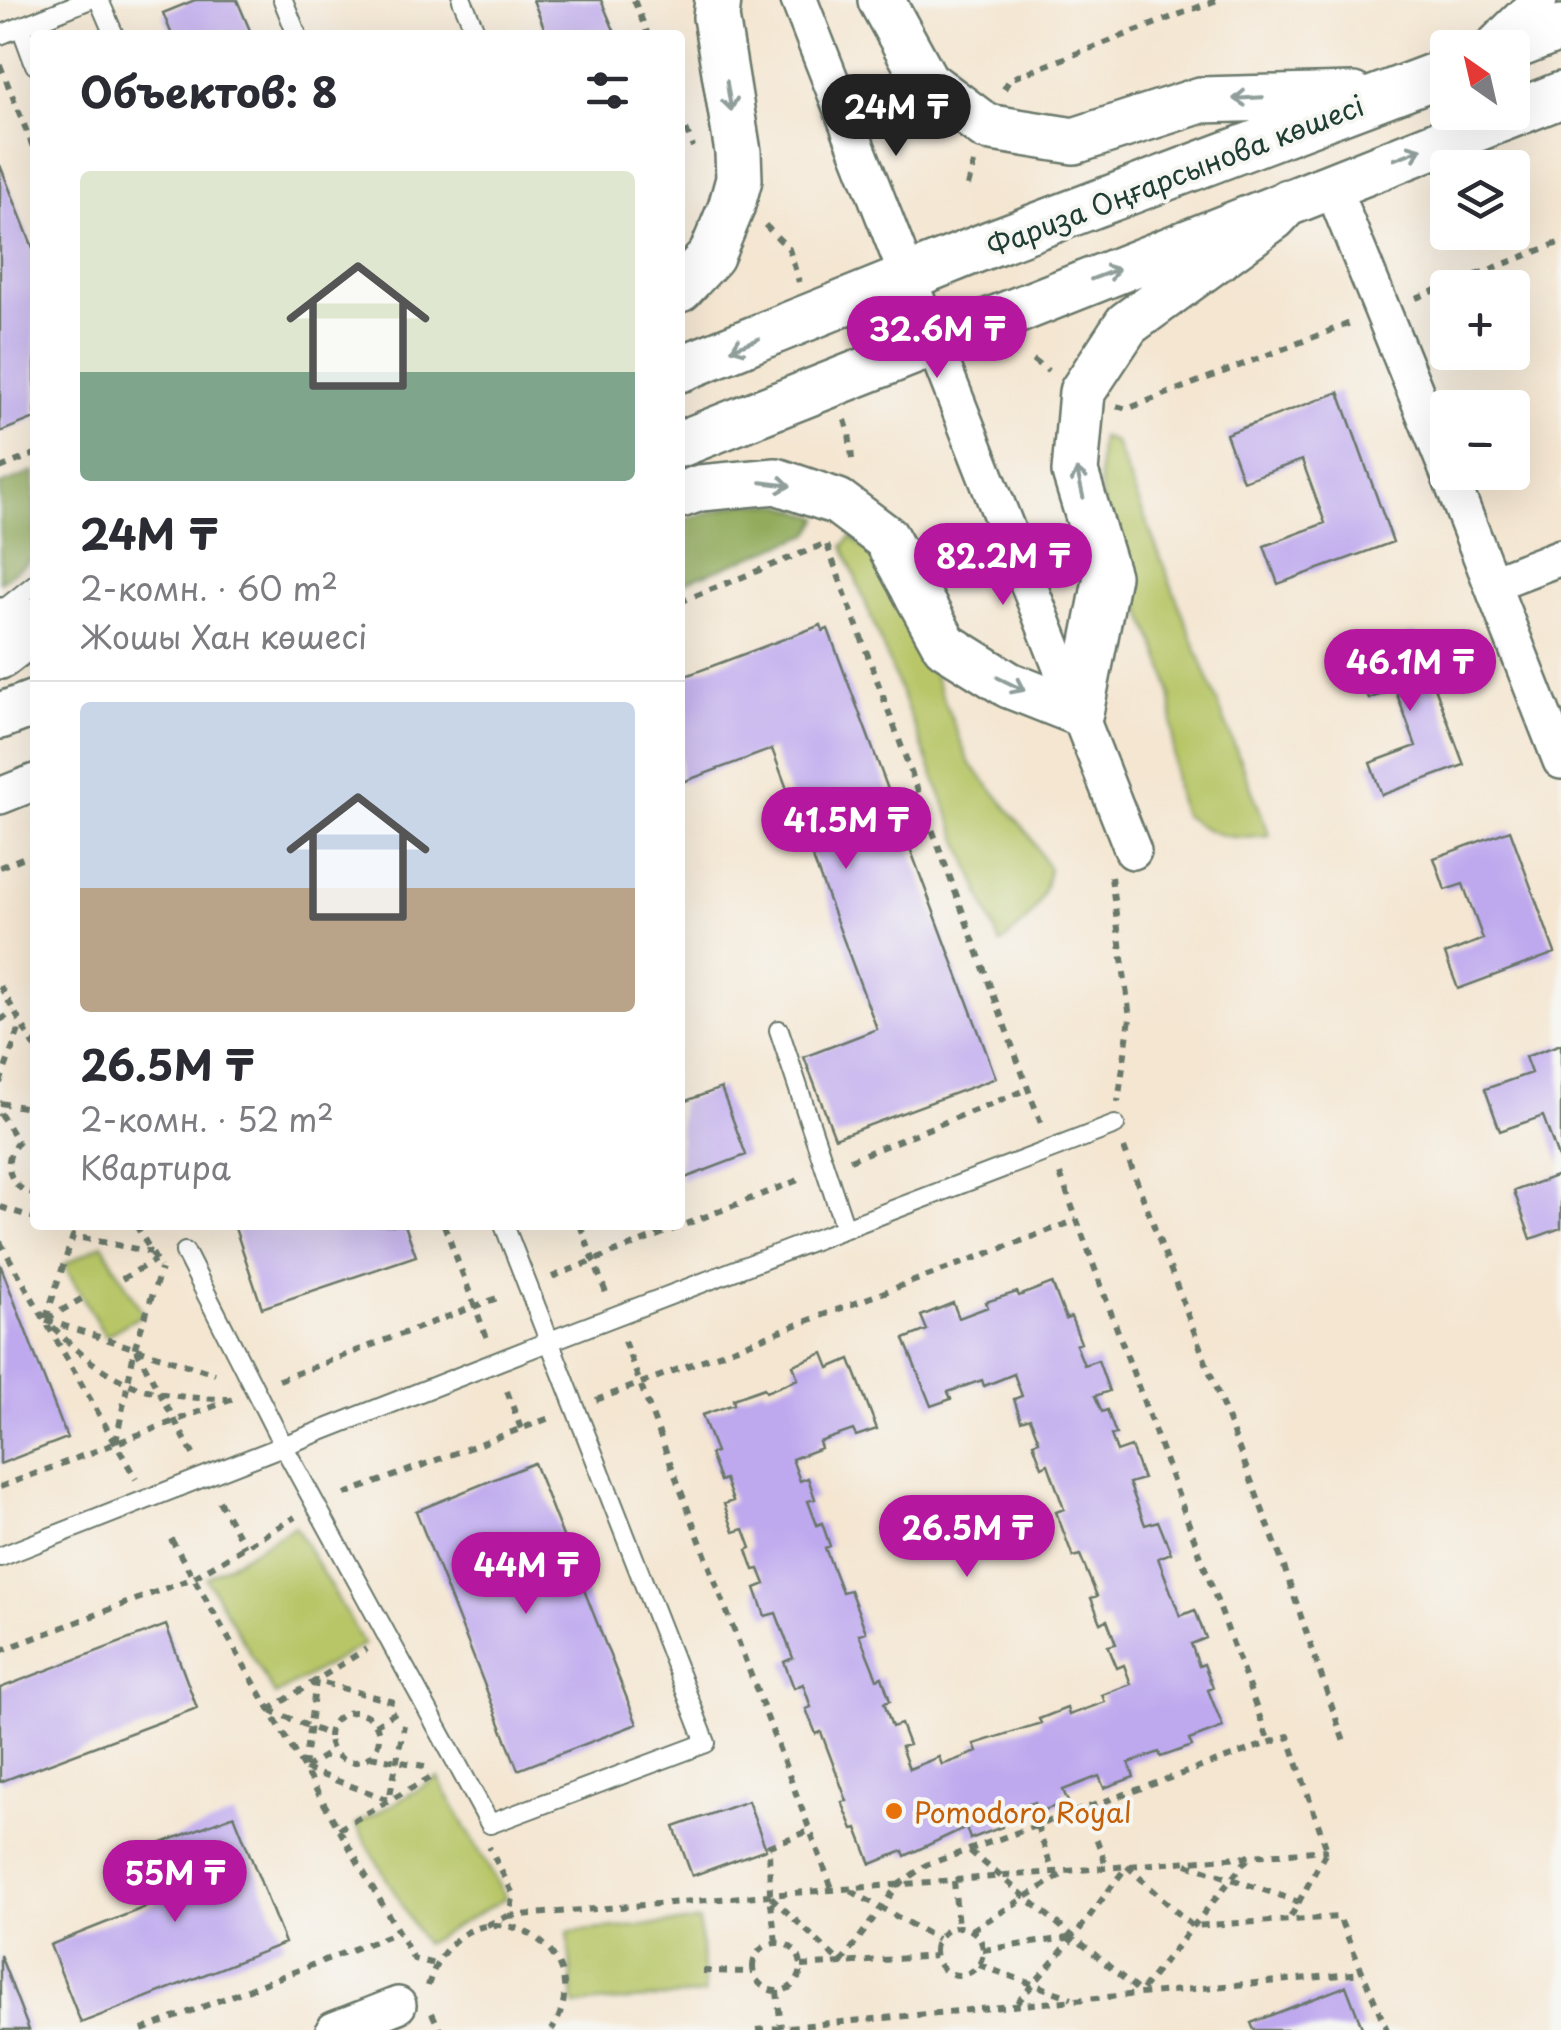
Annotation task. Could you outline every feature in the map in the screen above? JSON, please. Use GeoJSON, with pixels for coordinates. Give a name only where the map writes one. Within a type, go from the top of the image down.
{"type":"FeatureCollection","features":[{"type":"Feature","properties":{"kind":"street"},"geometry":{"type":"LineString","coordinates":[[685,284],[711,256],[739,179],[716,17],[718,0]]}},
{"type":"Feature","properties":{"kind":"street"},"geometry":{"type":"LineString","coordinates":[[799,0],[1080,713],[1122,861]]}},
{"type":"Feature","properties":{"kind":"street"},"geometry":{"type":"LineString","coordinates":[[880,0],[926,82],[986,126],[1074,141],[1201,100],[1380,97]]}},
{"type":"Feature","properties":{"kind":"street"},"geometry":{"type":"LineString","coordinates":[[1508,30],[1539,0]]}},
{"type":"Feature","properties":{"kind":"street"},"geometry":{"type":"LineString","coordinates":[[1530,40],[1561,28]]}},
{"type":"Feature","properties":{"kind":"street","name":"Фариза Оңғарсынова көшесі"},"geometry":{"type":"LineString","coordinates":[[685,367],[1430,79]]}},
{"type":"Feature","properties":{"kind":"street"},"geometry":{"type":"LineString","coordinates":[[685,442],[1561,94]]}},
{"type":"Feature","properties":{"kind":"street"},"geometry":{"type":"LineString","coordinates":[[1331,184],[1430,428]]}},
{"type":"Feature","properties":{"kind":"street"},"geometry":{"type":"LineString","coordinates":[[1080,713],[1107,576],[1075,472],[1082,392],[1128,324],[1274,217],[1288,202]]}},
{"type":"Feature","properties":{"kind":"street"},"geometry":{"type":"LineString","coordinates":[[685,493],[700,488],[776,481],[838,502],[886,538],[945,646],[1009,685],[1080,713]]}},
{"type":"Feature","properties":{"kind":"street"},"geometry":{"type":"LineString","coordinates":[[1455,490],[1561,761]]}},
{"type":"Feature","properties":{"kind":"street"},"geometry":{"type":"LineString","coordinates":[[1492,583],[1561,557]]}},
{"type":"Feature","properties":{"kind":"street"},"geometry":{"type":"LineString","coordinates":[[0,614],[30,621]]}},
{"type":"Feature","properties":{"kind":"street"},"geometry":{"type":"LineString","coordinates":[[0,635],[30,624]]}},
{"type":"Feature","properties":{"kind":"street"},"geometry":{"type":"LineString","coordinates":[[0,656],[30,627]]}},
{"type":"Feature","properties":{"kind":"street"},"geometry":{"type":"LineString","coordinates":[[0,716],[30,705]]}},
{"type":"Feature","properties":{"kind":"street"},"geometry":{"type":"LineString","coordinates":[[0,796],[30,784]]}},
{"type":"Feature","properties":{"kind":"street"},"geometry":{"type":"LineString","coordinates":[[334,2030],[398,2005]]}},
{"type":"Feature","properties":{"kind":"lane"},"geometry":{"type":"LineString","coordinates":[[0,35],[88,0]]}},
{"type":"Feature","properties":{"kind":"lane"},"geometry":{"type":"LineString","coordinates":[[98,0],[112,30]]}},
{"type":"Feature","properties":{"kind":"lane"},"geometry":{"type":"LineString","coordinates":[[283,0],[295,30]]}},
{"type":"Feature","properties":{"kind":"lane"},"geometry":{"type":"LineString","coordinates":[[462,0],[475,30]]}},
{"type":"Feature","properties":{"kind":"lane"},"geometry":{"type":"LineString","coordinates":[[20,27],[30,52]]}},
{"type":"Feature","properties":{"kind":"lane"},"geometry":{"type":"LineString","coordinates":[[0,614],[30,588]]}},
{"type":"Feature","properties":{"kind":"lane"},"geometry":{"type":"LineString","coordinates":[[779,1030],[845,1228]]}},
{"type":"Feature","properties":{"kind":"lane"},"geometry":{"type":"LineString","coordinates":[[0,1557],[550,1340],[1115,1125]]}},
{"type":"Feature","properties":{"kind":"lane"},"geometry":{"type":"LineString","coordinates":[[185,1252],[284,1447],[490,1824],[706,1742],[506,1230]]}},
{"type":"Feature","properties":{"kind":"path"},"geometry":{"type":"LineString","coordinates":[[634,0],[646,30]]}},
{"type":"Feature","properties":{"kind":"path"},"geometry":{"type":"LineString","coordinates":[[996,103],[1010,79],[1217,0]]}},
{"type":"Feature","properties":{"kind":"path"},"geometry":{"type":"LineString","coordinates":[[0,64],[30,139]]}},
{"type":"Feature","properties":{"kind":"path"},"geometry":{"type":"LineString","coordinates":[[754,214],[789,249],[799,283]]}},
{"type":"Feature","properties":{"kind":"path"},"geometry":{"type":"LineString","coordinates":[[1102,401],[1127,410],[1561,242]]}},
{"type":"Feature","properties":{"kind":"path"},"geometry":{"type":"LineString","coordinates":[[843,416],[850,433],[854,478]]}},
{"type":"Feature","properties":{"kind":"path"},"geometry":{"type":"LineString","coordinates":[[0,468],[30,456]]}},
{"type":"Feature","properties":{"kind":"path"},"geometry":{"type":"LineString","coordinates":[[685,600],[827,544],[1045,1134]]}},
{"type":"Feature","properties":{"kind":"path"},"geometry":{"type":"LineString","coordinates":[[0,867],[30,855]]}},
{"type":"Feature","properties":{"kind":"path"},"geometry":{"type":"LineString","coordinates":[[1122,861],[1130,1018],[1115,1125],[1276,1546],[1344,1742]]}},
{"type":"Feature","properties":{"kind":"path"},"geometry":{"type":"LineString","coordinates":[[0,986],[4,1001],[30,1039]]}},
{"type":"Feature","properties":{"kind":"path"},"geometry":{"type":"LineString","coordinates":[[0,1020],[14,1012]]}},
{"type":"Feature","properties":{"kind":"path"},"geometry":{"type":"LineString","coordinates":[[0,1084],[21,1024]]}},
{"type":"Feature","properties":{"kind":"path"},"geometry":{"type":"LineString","coordinates":[[685,1224],[1028,1090]]}},
{"type":"Feature","properties":{"kind":"path"},"geometry":{"type":"LineString","coordinates":[[0,1103],[30,1108]]}},
{"type":"Feature","properties":{"kind":"path"},"geometry":{"type":"LineString","coordinates":[[0,1113],[17,1141]]}},
{"type":"Feature","properties":{"kind":"path"},"geometry":{"type":"LineString","coordinates":[[30,1138],[17,1141],[6,1155],[5,1173],[15,1188],[30,1192]]}},
{"type":"Feature","properties":{"kind":"path"},"geometry":{"type":"LineString","coordinates":[[1060,1174],[1270,1742]]}},
{"type":"Feature","properties":{"kind":"path"},"geometry":{"type":"LineString","coordinates":[[0,1207],[30,1216]]}},
{"type":"Feature","properties":{"kind":"path"},"geometry":{"type":"LineString","coordinates":[[590,1402],[1077,1220]]}},
{"type":"Feature","properties":{"kind":"path"},"geometry":{"type":"LineString","coordinates":[[46,1320],[73,1236],[70,1230]]}},
{"type":"Feature","properties":{"kind":"path"},"geometry":{"type":"LineString","coordinates":[[446,1230],[491,1349]]}},
{"type":"Feature","properties":{"kind":"path"},"geometry":{"type":"LineString","coordinates":[[582,1230],[608,1299]]}},
{"type":"Feature","properties":{"kind":"path"},"geometry":{"type":"LineString","coordinates":[[546,1279],[670,1230]]}},
{"type":"Feature","properties":{"kind":"path"},"geometry":{"type":"LineString","coordinates":[[73,1236],[150,1252]]}},
{"type":"Feature","properties":{"kind":"path"},"geometry":{"type":"LineString","coordinates":[[0,1242],[140,1484]]}},
{"type":"Feature","properties":{"kind":"path"},"geometry":{"type":"LineString","coordinates":[[122,1279],[156,1260]]}},
{"type":"Feature","properties":{"kind":"path"},"geometry":{"type":"LineString","coordinates":[[116,1443],[134,1347],[161,1269]]}},
{"type":"Feature","properties":{"kind":"path"},"geometry":{"type":"LineString","coordinates":[[280,1380],[500,1297]]}},
{"type":"Feature","properties":{"kind":"path"},"geometry":{"type":"LineString","coordinates":[[46,1320],[83,1298]]}},
{"type":"Feature","properties":{"kind":"path"},"geometry":{"type":"LineString","coordinates":[[46,1320],[221,1376]]}},
{"type":"Feature","properties":{"kind":"path"},"geometry":{"type":"LineString","coordinates":[[0,1487],[234,1399],[178,1398],[128,1382],[84,1360],[46,1320]]}},
{"type":"Feature","properties":{"kind":"path"},"geometry":{"type":"LineString","coordinates":[[622,1335],[832,1891]]}},
{"type":"Feature","properties":{"kind":"path"},"geometry":{"type":"LineString","coordinates":[[134,1347],[198,1462]]}},
{"type":"Feature","properties":{"kind":"path"},"geometry":{"type":"LineString","coordinates":[[507,1391],[521,1428]]}},
{"type":"Feature","properties":{"kind":"path"},"geometry":{"type":"LineString","coordinates":[[345,1494],[560,1414]]}},
{"type":"Feature","properties":{"kind":"path"},"geometry":{"type":"LineString","coordinates":[[219,1501],[245,1547]]}},
{"type":"Feature","properties":{"kind":"path"},"geometry":{"type":"LineString","coordinates":[[0,1651],[193,1578],[300,1514]]}},
{"type":"Feature","properties":{"kind":"path"},"geometry":{"type":"LineString","coordinates":[[171,1539],[414,1959],[435,1964],[448,1944],[508,1916],[1327,1850]]}},
{"type":"Feature","properties":{"kind":"path"},"geometry":{"type":"LineString","coordinates":[[269,1710],[374,1644]]}},
{"type":"Feature","properties":{"kind":"path"},"geometry":{"type":"LineString","coordinates":[[316,1681],[408,1706]]}},
{"type":"Feature","properties":{"kind":"path"},"geometry":{"type":"LineString","coordinates":[[304,1768],[316,1681]]}},
{"type":"Feature","properties":{"kind":"path"},"geometry":{"type":"LineString","coordinates":[[376,1724],[408,1706]]}},
{"type":"Feature","properties":{"kind":"path"},"geometry":{"type":"LineString","coordinates":[[389,1800],[408,1706]]}},
{"type":"Feature","properties":{"kind":"path"},"geometry":{"type":"LineString","coordinates":[[269,1710],[328,1736]]}},
{"type":"Feature","properties":{"kind":"path"},"geometry":{"type":"LineString","coordinates":[[348,1713],[364,1714],[376,1724],[378,1741],[370,1756],[346,1761],[333,1750],[328,1736],[335,1721],[348,1713]]}},
{"type":"Feature","properties":{"kind":"path"},"geometry":{"type":"LineString","coordinates":[[841,1963],[898,1886],[926,1865],[1288,1736],[1327,1850],[1289,1920]]}},
{"type":"Feature","properties":{"kind":"path"},"geometry":{"type":"LineString","coordinates":[[304,1768],[333,1750]]}},
{"type":"Feature","properties":{"kind":"path"},"geometry":{"type":"LineString","coordinates":[[339,1830],[445,1770],[370,1756]]}},
{"type":"Feature","properties":{"kind":"path"},"geometry":{"type":"LineString","coordinates":[[304,1768],[389,1800]]}},
{"type":"Feature","properties":{"kind":"path"},"geometry":{"type":"LineString","coordinates":[[1086,1808],[1107,1868]]}},
{"type":"Feature","properties":{"kind":"path"},"geometry":{"type":"LineString","coordinates":[[1037,1826],[1053,1872]]}},
{"type":"Feature","properties":{"kind":"path"},"geometry":{"type":"LineString","coordinates":[[776,1942],[769,1846],[810,1831]]}},
{"type":"Feature","properties":{"kind":"path"},"geometry":{"type":"LineString","coordinates":[[969,1850],[1140,1992]]}},
{"type":"Feature","properties":{"kind":"path"},"geometry":{"type":"LineString","coordinates":[[1140,1992],[1250,1856]]}},
{"type":"Feature","properties":{"kind":"path"},"geometry":{"type":"LineString","coordinates":[[1181,1862],[1299,1902]]}},
{"type":"Feature","properties":{"kind":"path"},"geometry":{"type":"LineString","coordinates":[[1127,1866],[1192,1926],[1340,1917],[1387,2030]]}},
{"type":"Feature","properties":{"kind":"path"},"geometry":{"type":"LineString","coordinates":[[1017,2004],[1127,1866]]}},
{"type":"Feature","properties":{"kind":"path"},"geometry":{"type":"LineString","coordinates":[[972,1930],[983,1950],[979,1965],[966,1974],[943,1970],[935,1956],[937,1939],[942,1933],[958,1927],[972,1930],[1069,1871]]}},
{"type":"Feature","properties":{"kind":"path"},"geometry":{"type":"LineString","coordinates":[[954,1880],[958,1927]]}},
{"type":"Feature","properties":{"kind":"path"},"geometry":{"type":"LineString","coordinates":[[508,1916],[514,1896],[510,1884]]}},
{"type":"Feature","properties":{"kind":"path"},"geometry":{"type":"LineString","coordinates":[[849,1890],[937,1939]]}},
{"type":"Feature","properties":{"kind":"path"},"geometry":{"type":"LineString","coordinates":[[770,1896],[841,1963]]}},
{"type":"Feature","properties":{"kind":"path"},"geometry":{"type":"LineString","coordinates":[[488,1925],[530,1932],[547,1946],[564,1985],[556,2029]]}},
{"type":"Feature","properties":{"kind":"path"},"geometry":{"type":"LineString","coordinates":[[142,2030],[398,1932]]}},
{"type":"Feature","properties":{"kind":"path"},"geometry":{"type":"LineString","coordinates":[[983,1950],[1074,1937]]}},
{"type":"Feature","properties":{"kind":"path"},"geometry":{"type":"LineString","coordinates":[[776,1942],[796,1952],[802,1966],[792,1986],[777,1991],[762,1986],[753,1972],[755,1955],[776,1942]]}},
{"type":"Feature","properties":{"kind":"path"},"geometry":{"type":"LineString","coordinates":[[802,1966],[935,1956]]}},
{"type":"Feature","properties":{"kind":"path"},"geometry":{"type":"LineString","coordinates":[[979,1965],[1074,1999]]}},
{"type":"Feature","properties":{"kind":"path"},"geometry":{"type":"LineString","coordinates":[[703,1971],[753,1972]]}},
{"type":"Feature","properties":{"kind":"path"},"geometry":{"type":"LineString","coordinates":[[757,2030],[1363,1974]]}},
{"type":"Feature","properties":{"kind":"path"},"geometry":{"type":"LineString","coordinates":[[777,1991],[781,2028]]}},
{"type":"Feature","properties":{"kind":"green space"},"geometry":{"type":"Polygon","coordinates":[[[1101,437],[1115,442],[1270,836],[1224,836],[1183,815],[1175,781],[1167,678],[1110,530],[1099,469],[1101,437]]]}},
{"type":"Feature","properties":{"kind":"green space"},"geometry":{"type":"Polygon","coordinates":[[[30,474],[30,561],[0,582],[0,485],[30,474]]]}},
{"type":"Feature","properties":{"kind":"green space"},"geometry":{"type":"Polygon","coordinates":[[[743,503],[784,505],[820,518],[810,534],[685,582],[685,519],[743,503]]]}},
{"type":"Feature","properties":{"kind":"green space"},"geometry":{"type":"Polygon","coordinates":[[[851,537],[876,559],[900,591],[969,762],[1028,833],[1049,869],[1033,912],[1000,944],[843,546],[851,537]]]}},
{"type":"Feature","properties":{"kind":"green space"},"geometry":{"type":"Polygon","coordinates":[[[102,1244],[143,1314],[105,1336],[64,1265],[102,1244]]]}},
{"type":"Feature","properties":{"kind":"green space"},"geometry":{"type":"Polygon","coordinates":[[[295,1526],[364,1644],[275,1695],[206,1578],[295,1526]]]}},
{"type":"Feature","properties":{"kind":"green space"},"geometry":{"type":"Polygon","coordinates":[[[438,1778],[506,1898],[424,1944],[356,1825],[438,1778]]]}},
{"type":"Feature","properties":{"kind":"green space"},"geometry":{"type":"Polygon","coordinates":[[[699,1921],[705,1994],[574,2005],[568,1932],[699,1921]]]}},
{"type":"Feature","properties":{"kind":"building"},"geometry":{"type":"Polygon","coordinates":[[[195,0],[237,0],[250,30],[170,30],[163,13],[195,0]]]}},
{"type":"Feature","properties":{"kind":"building"},"geometry":{"type":"Polygon","coordinates":[[[533,0],[601,0],[614,30],[545,30],[533,0]]]}},
{"type":"Feature","properties":{"kind":"building"},"geometry":{"type":"Polygon","coordinates":[[[0,165],[30,240],[30,420],[0,432],[0,165]]]}},
{"type":"Feature","properties":{"kind":"building"},"geometry":{"type":"Polygon","coordinates":[[[1339,392],[1393,542],[1278,584],[1264,546],[1325,523],[1302,460],[1243,481],[1226,434],[1339,392]]]}},
{"type":"Feature","properties":{"kind":"building"},"geometry":{"type":"Polygon","coordinates":[[[821,625],[823,631],[828,629],[996,1078],[835,1138],[804,1057],[877,1029],[772,749],[685,781],[685,676],[821,625]]]}},
{"type":"Feature","properties":{"kind":"building"},"geometry":{"type":"Polygon","coordinates":[[[1415,633],[1464,765],[1382,795],[1370,763],[1416,746],[1395,689],[1369,699],[1354,655],[1415,633]]]}},
{"type":"Feature","properties":{"kind":"building"},"geometry":{"type":"Polygon","coordinates":[[[1510,830],[1555,953],[1458,989],[1445,954],[1483,939],[1463,884],[1445,890],[1434,858],[1510,830]]]}},
{"type":"Feature","properties":{"kind":"building"},"geometry":{"type":"Polygon","coordinates":[[[1561,1044],[1561,1165],[1543,1116],[1500,1131],[1485,1089],[1531,1073],[1525,1057],[1561,1044]]]}},
{"type":"Feature","properties":{"kind":"building"},"geometry":{"type":"Polygon","coordinates":[[[721,1088],[746,1155],[685,1178],[685,1101],[721,1088]]]}},
{"type":"Feature","properties":{"kind":"building"},"geometry":{"type":"Polygon","coordinates":[[[1561,1174],[1561,1228],[1531,1239],[1514,1191],[1561,1174]]]}},
{"type":"Feature","properties":{"kind":"building"},"geometry":{"type":"Polygon","coordinates":[[[236,1230],[407,1230],[416,1256],[262,1308],[236,1230]]]}},
{"type":"Feature","properties":{"kind":"building"},"geometry":{"type":"Polygon","coordinates":[[[0,1264],[67,1438],[0,1464],[0,1264]]]}},
{"type":"Feature","properties":{"kind":"building"},"geometry":{"type":"Polygon","coordinates":[[[1052,1283],[1066,1319],[1071,1317],[1084,1365],[1098,1360],[1109,1391],[1095,1396],[1102,1412],[1107,1410],[1116,1434],[1111,1435],[1117,1452],[1131,1447],[1143,1479],[1129,1483],[1145,1525],[1158,1521],[1171,1553],[1158,1558],[1180,1616],[1195,1610],[1206,1638],[1191,1644],[1199,1666],[1204,1664],[1213,1688],[1208,1690],[1223,1727],[1189,1740],[1192,1746],[1129,1763],[1134,1777],[1104,1788],[1099,1776],[1063,1790],[1068,1802],[1038,1812],[1035,1802],[998,1815],[1002,1827],[970,1839],[966,1827],[905,1856],[903,1851],[871,1864],[842,1802],[847,1801],[821,1732],[816,1734],[806,1709],[811,1707],[803,1684],[794,1688],[784,1662],[793,1658],[776,1613],[765,1616],[755,1588],[765,1584],[759,1569],[754,1570],[744,1529],[734,1532],[724,1504],[733,1501],[710,1454],[716,1452],[702,1415],[734,1404],[733,1399],[764,1388],[766,1392],[798,1379],[793,1365],[823,1353],[829,1368],[850,1359],[877,1429],[856,1436],[853,1430],[819,1442],[821,1448],[792,1459],[800,1481],[808,1478],[815,1499],[808,1501],[817,1525],[822,1523],[830,1546],[825,1548],[842,1592],[850,1590],[866,1632],[859,1634],[877,1679],[882,1677],[890,1701],[884,1703],[892,1727],[901,1724],[909,1745],[901,1747],[909,1769],[939,1757],[942,1765],[977,1752],[974,1744],[1041,1723],[1039,1719],[1067,1708],[1069,1715],[1105,1702],[1102,1695],[1131,1684],[1124,1665],[1117,1668],[1108,1646],[1116,1644],[1107,1620],[1101,1623],[1091,1598],[1097,1596],[1080,1555],[1073,1557],[1056,1512],[1064,1509],[1048,1464],[1042,1467],[1033,1443],[1039,1441],[1030,1418],[1021,1421],[1014,1399],[1022,1396],[1014,1374],[984,1386],[982,1380],[948,1392],[951,1399],[931,1406],[904,1339],[927,1330],[921,1316],[953,1303],[959,1318],[988,1307],[986,1302],[1017,1292],[1019,1296],[1052,1283]]]}},
{"type":"Feature","properties":{"kind":"building"},"geometry":{"type":"Polygon","coordinates":[[[534,1463],[637,1724],[518,1770],[416,1511],[534,1463]]]}},
{"type":"Feature","properties":{"kind":"building"},"geometry":{"type":"Polygon","coordinates":[[[166,1625],[197,1708],[0,1782],[0,1688],[166,1625]]]}},
{"type":"Feature","properties":{"kind":"building"},"geometry":{"type":"Polygon","coordinates":[[[748,1801],[766,1849],[692,1876],[674,1827],[748,1801]]]}},
{"type":"Feature","properties":{"kind":"building"},"geometry":{"type":"Polygon","coordinates":[[[234,1815],[285,1943],[81,2023],[50,1945],[168,1898],[149,1848],[234,1815]]]}},
{"type":"Feature","properties":{"kind":"building"},"geometry":{"type":"Polygon","coordinates":[[[0,1955],[29,2030],[0,2030],[0,1955]]]}},
{"type":"Feature","properties":{"kind":"building"},"geometry":{"type":"Polygon","coordinates":[[[1346,1986],[1363,2030],[1254,2030],[1251,2023],[1346,1986]]]}},
{"type":"Feature","properties":{"kind":"place","name":"Pomodoro Royal"},"geometry":{"type":"Point","coordinates":[894,1811]}}]}
